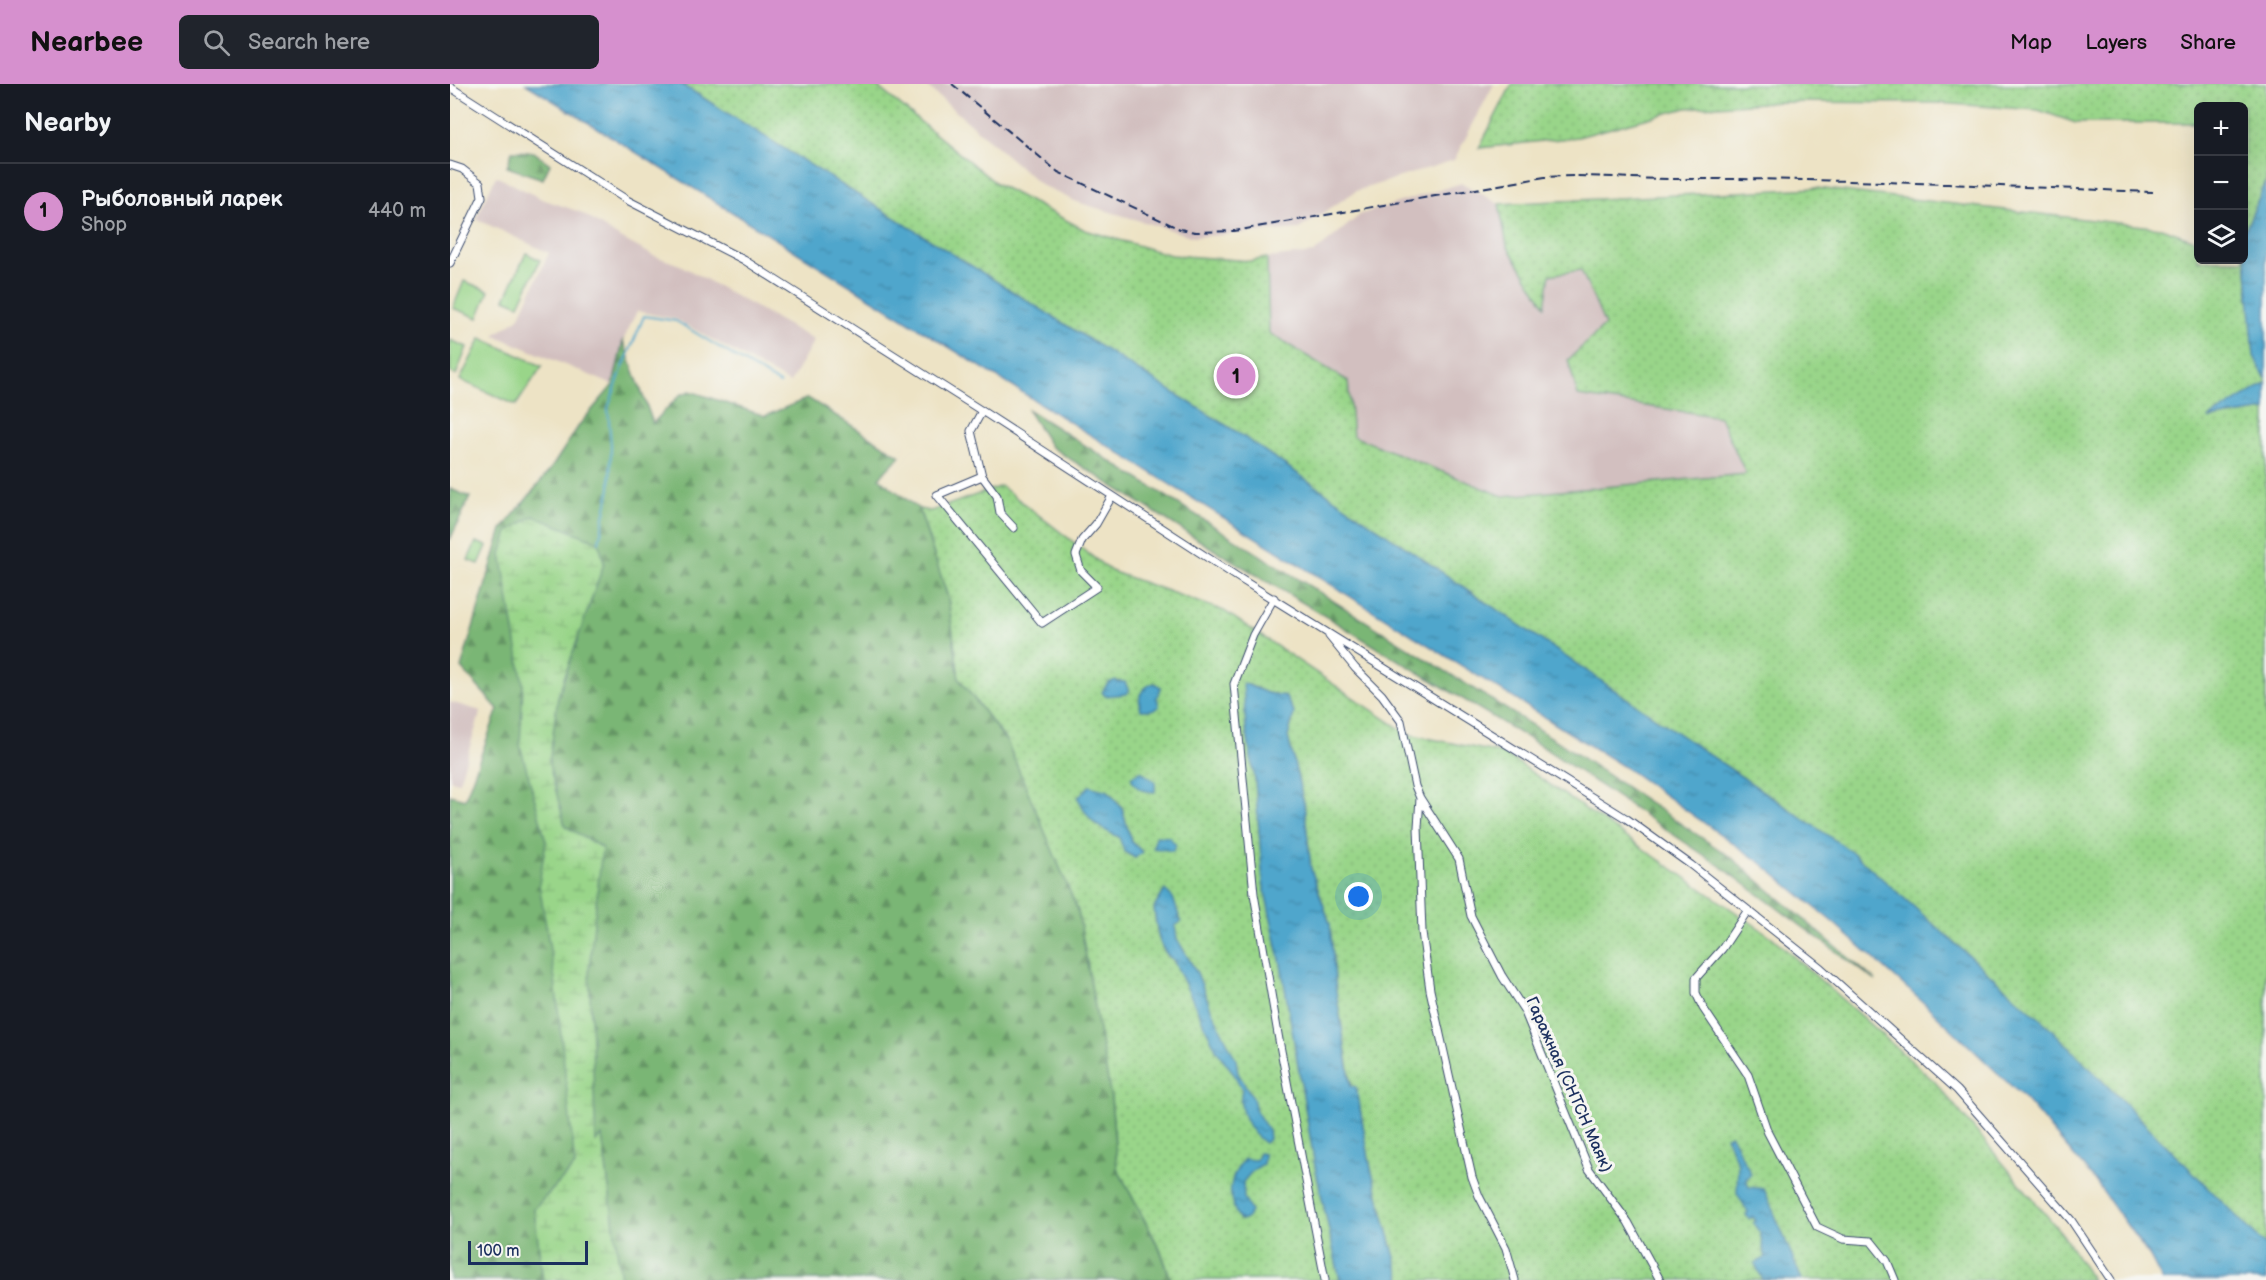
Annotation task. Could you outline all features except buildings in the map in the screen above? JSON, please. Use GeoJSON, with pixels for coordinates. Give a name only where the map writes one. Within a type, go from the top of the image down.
{"type":"FeatureCollection","features":[{"type":"Feature","properties":{"kind":"street"},"geometry":{"type":"LineString","coordinates":[[450,87],[627,200],[744,260],[1239,578],[1627,819],[1821,968],[1957,1090],[2071,1220],[2111,1280]]}},
{"type":"Feature","properties":{"kind":"street"},"geometry":{"type":"LineString","coordinates":[[450,165],[462,169],[480,183],[482,196],[450,263]]}},
{"type":"Feature","properties":{"kind":"street"},"geometry":{"type":"LineString","coordinates":[[982,411],[971,431],[982,476],[998,496],[1000,513],[1014,528]]}},
{"type":"Feature","properties":{"kind":"street"},"geometry":{"type":"LineString","coordinates":[[982,476],[937,495],[1042,623],[1097,586],[1081,571],[1076,555],[1082,540],[1096,524],[1112,496]]}},
{"type":"Feature","properties":{"kind":"street"},"geometry":{"type":"LineString","coordinates":[[1274,598],[1253,636],[1234,684],[1254,894],[1281,1051],[1325,1280]]}},
{"type":"Feature","properties":{"kind":"street"},"geometry":{"type":"LineString","coordinates":[[1326,631],[1355,668],[1382,695],[1401,721],[1415,786],[1420,798],[1418,827],[1422,932],[1430,990],[1472,1177],[1479,1196],[1506,1248],[1515,1280]]}},
{"type":"Feature","properties":{"kind":"street","name":"Гаражная (СНТСН Маяк)"},"geometry":{"type":"LineString","coordinates":[[1420,798],[1460,859],[1471,915],[1502,976],[1524,1010],[1589,1169],[1628,1222],[1660,1280]]}},
{"type":"Feature","properties":{"kind":"street"},"geometry":{"type":"LineString","coordinates":[[1748,910],[1722,949],[1696,978],[1696,993],[1703,1008],[1748,1075],[1768,1133],[1817,1227],[1843,1239],[1871,1241],[1887,1261],[1895,1280]]}},
{"type":"Feature","properties":{"kind":"shaded area"},"geometry":{"type":"Polygon","coordinates":[[[924,84],[1494,84],[1454,160],[1356,191],[1299,229],[1194,237],[1077,202],[1041,185],[924,84]]]}},
{"type":"Feature","properties":{"kind":"shaded area"},"geometry":{"type":"Polygon","coordinates":[[[496,176],[542,199],[580,212],[617,236],[652,255],[680,265],[814,340],[790,383],[676,319],[637,311],[623,341],[613,385],[494,335],[519,318],[549,253],[476,219],[496,176]]]}},
{"type":"Feature","properties":{"kind":"shaded area"},"geometry":{"type":"Polygon","coordinates":[[[1462,183],[1499,204],[1507,246],[1545,304],[1550,275],[1581,270],[1606,326],[1568,360],[1578,396],[1720,417],[1746,475],[1502,496],[1353,436],[1348,381],[1269,333],[1267,258],[1314,253],[1361,214],[1462,183]]]}},
{"type":"Feature","properties":{"kind":"shaded area"},"geometry":{"type":"Polygon","coordinates":[[[450,702],[481,711],[459,782],[450,780],[450,702]]]}},
{"type":"Feature","properties":{"kind":"green space"},"geometry":{"type":"Polygon","coordinates":[[[681,84],[874,84],[997,184],[1085,230],[1171,255],[1251,261],[1267,258],[1269,333],[1348,381],[1353,436],[1503,496],[1746,474],[1720,417],[1578,396],[1568,360],[1605,325],[1581,270],[1550,275],[1545,306],[1507,246],[1499,204],[1816,188],[2161,228],[2194,240],[2194,264],[2247,264],[2254,356],[2266,383],[2210,419],[2266,410],[2266,1246],[2048,1026],[1852,852],[1235,431],[681,84]]]}},
{"type":"Feature","properties":{"kind":"green space"},"geometry":{"type":"Polygon","coordinates":[[[1512,84],[2266,84],[2266,182],[2248,224],[2248,102],[2194,102],[2194,123],[2076,123],[2038,110],[1936,103],[1779,102],[1686,108],[1578,137],[1479,148],[1512,84]]]}},
{"type":"Feature","properties":{"kind":"green space"},"geometry":{"type":"Polygon","coordinates":[[[512,151],[534,152],[550,164],[543,179],[507,167],[512,151]]]}},
{"type":"Feature","properties":{"kind":"green space"},"geometry":{"type":"Polygon","coordinates":[[[526,253],[540,260],[519,305],[505,299],[526,253]]]}},
{"type":"Feature","properties":{"kind":"green space"},"geometry":{"type":"Polygon","coordinates":[[[464,281],[489,291],[478,318],[453,308],[464,281]]]}},
{"type":"Feature","properties":{"kind":"green space"},"geometry":{"type":"Polygon","coordinates":[[[481,338],[542,366],[516,405],[460,380],[481,338]]]}},
{"type":"Feature","properties":{"kind":"green space"},"geometry":{"type":"Polygon","coordinates":[[[450,340],[467,347],[456,375],[450,372],[450,340]]]}},
{"type":"Feature","properties":{"kind":"green space"},"geometry":{"type":"Polygon","coordinates":[[[623,341],[653,423],[680,395],[690,391],[765,416],[808,398],[900,456],[879,478],[919,509],[948,598],[959,679],[1007,742],[1078,911],[1111,1098],[1117,1168],[1161,1252],[1171,1280],[621,1280],[602,1137],[534,1209],[543,1280],[450,1280],[450,795],[465,799],[498,709],[461,668],[502,529],[550,470],[580,424],[613,385],[623,341]]]}},
{"type":"Feature","properties":{"kind":"green space"},"geometry":{"type":"Polygon","coordinates":[[[1027,409],[1557,741],[1732,858],[1876,981],[1723,868],[1541,746],[1205,544],[1051,447],[1027,409]]]}},
{"type":"Feature","properties":{"kind":"green space"},"geometry":{"type":"Polygon","coordinates":[[[1001,486],[1111,571],[1224,611],[1408,734],[1505,754],[1772,937],[1935,1082],[2063,1235],[2092,1280],[1401,1280],[1371,1169],[1356,1088],[1352,1087],[1336,991],[1330,924],[1311,869],[1304,804],[1288,737],[1294,713],[1285,696],[1267,693],[1244,683],[1246,728],[1255,780],[1263,882],[1281,964],[1315,1166],[1340,1280],[1171,1280],[1161,1251],[1117,1168],[1111,1098],[1007,742],[959,679],[948,598],[919,509],[931,511],[1001,486]],[[1108,791],[1124,851],[1135,858],[1142,852],[1131,841],[1122,807],[1108,791]],[[1165,890],[1154,908],[1158,937],[1168,956],[1174,961],[1217,1051],[1211,1009],[1197,973],[1177,939],[1165,890]]]}},
{"type":"Feature","properties":{"kind":"green space"},"geometry":{"type":"Polygon","coordinates":[[[450,489],[470,497],[450,540],[450,489]]]}},
{"type":"Feature","properties":{"kind":"green space"},"geometry":{"type":"Polygon","coordinates":[[[533,516],[599,542],[604,563],[558,696],[549,764],[565,826],[602,848],[589,970],[596,1142],[602,1136],[621,1280],[543,1280],[534,1209],[575,1166],[555,980],[539,884],[546,841],[520,745],[523,684],[501,554],[508,532],[533,516]]]}},
{"type":"Feature","properties":{"kind":"green space"},"geometry":{"type":"Polygon","coordinates":[[[476,542],[487,546],[479,564],[468,560],[476,542]]]}},
{"type":"Feature","properties":{"kind":"water"},"geometry":{"type":"Polygon","coordinates":[[[526,84],[681,84],[1235,431],[1852,852],[2048,1026],[2266,1246],[2266,1280],[2162,1280],[2150,1257],[2093,1178],[2025,1099],[1926,1005],[1835,924],[1761,863],[1626,768],[526,84]]]}},
{"type":"Feature","properties":{"kind":"water"},"geometry":{"type":"Polygon","coordinates":[[[2266,182],[2266,379],[2254,356],[2247,264],[2248,224],[2266,182]]]}},
{"type":"Feature","properties":{"kind":"water"},"geometry":{"type":"Polygon","coordinates":[[[2266,383],[2266,410],[2208,419],[2266,383]]]}},
{"type":"Feature","properties":{"kind":"water"},"geometry":{"type":"Polygon","coordinates":[[[1116,680],[1125,682],[1129,691],[1126,694],[1105,696],[1102,692],[1108,683],[1116,680]]]}},
{"type":"Feature","properties":{"kind":"water"},"geometry":{"type":"Polygon","coordinates":[[[1154,683],[1161,687],[1157,697],[1159,707],[1141,710],[1141,693],[1154,683]]]}},
{"type":"Feature","properties":{"kind":"water"},"geometry":{"type":"Polygon","coordinates":[[[1243,683],[1267,693],[1285,696],[1294,713],[1288,737],[1304,804],[1311,869],[1330,924],[1336,991],[1351,1086],[1356,1087],[1371,1169],[1401,1280],[1340,1280],[1315,1166],[1281,964],[1263,882],[1255,780],[1246,728],[1243,683]]]}},
{"type":"Feature","properties":{"kind":"water"},"geometry":{"type":"Polygon","coordinates":[[[1141,771],[1155,782],[1155,792],[1143,790],[1135,785],[1131,777],[1141,771]]]}},
{"type":"Feature","properties":{"kind":"water"},"geometry":{"type":"Polygon","coordinates":[[[1089,786],[1108,791],[1122,808],[1131,841],[1142,852],[1135,858],[1124,851],[1119,837],[1104,830],[1086,812],[1078,798],[1089,786]]]}},
{"type":"Feature","properties":{"kind":"water"},"geometry":{"type":"Polygon","coordinates":[[[1156,836],[1169,837],[1176,845],[1173,851],[1153,848],[1156,836]]]}},
{"type":"Feature","properties":{"kind":"water"},"geometry":{"type":"Polygon","coordinates":[[[1165,890],[1173,898],[1181,922],[1175,926],[1177,939],[1197,973],[1211,1009],[1236,1060],[1238,1073],[1268,1130],[1269,1139],[1265,1143],[1254,1133],[1245,1119],[1241,1104],[1242,1089],[1217,1051],[1174,961],[1161,944],[1154,908],[1165,890]]]}},
{"type":"Feature","properties":{"kind":"water"},"geometry":{"type":"Polygon","coordinates":[[[1731,1135],[1751,1174],[1746,1179],[1749,1187],[1764,1189],[1802,1280],[1763,1280],[1755,1264],[1765,1257],[1760,1233],[1753,1223],[1756,1221],[1753,1217],[1749,1219],[1746,1215],[1748,1212],[1737,1193],[1738,1164],[1726,1136],[1731,1135]]]}},
{"type":"Feature","properties":{"kind":"water"},"geometry":{"type":"Polygon","coordinates":[[[1259,1153],[1264,1154],[1263,1164],[1253,1170],[1243,1182],[1244,1198],[1251,1212],[1245,1220],[1240,1220],[1232,1204],[1232,1181],[1244,1159],[1256,1160],[1259,1153]]]}},
{"type":"Feature","properties":{"kind":"waterway"},"geometry":{"type":"LineString","coordinates":[[599,542],[610,488],[611,445],[608,408],[644,316],[676,321],[780,384]]}},
{"type":"Feature","properties":{"kind":"railway"},"geometry":{"type":"LineString","coordinates":[[952,84],[1058,172],[1180,229],[1195,232],[1234,231],[1561,176],[1852,181],[2153,192]]}},
{"type":"Feature","properties":{"kind":"place","name":"Рыболовный ларек"},"geometry":{"type":"Point","coordinates":[1236,376]}}]}
